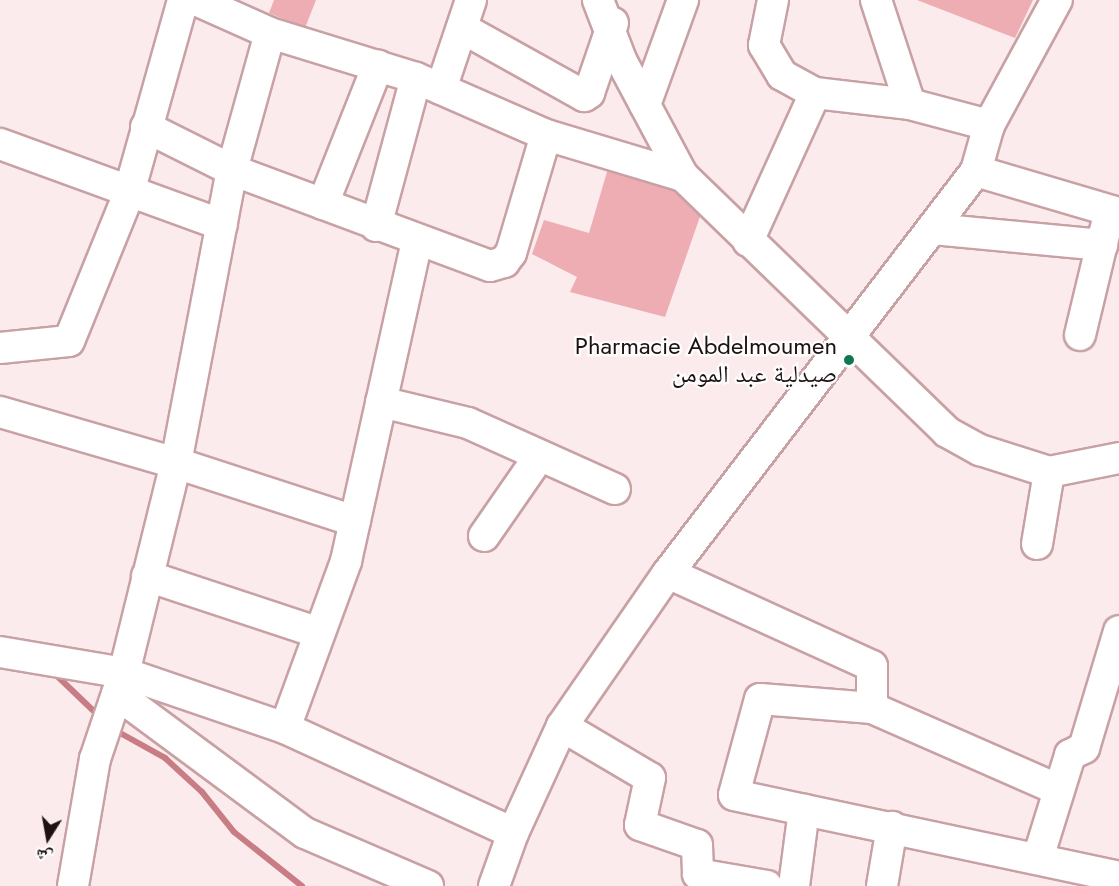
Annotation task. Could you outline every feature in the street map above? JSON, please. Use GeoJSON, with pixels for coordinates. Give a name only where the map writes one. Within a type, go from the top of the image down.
{"type":"FeatureCollection","features":[{"type":"Feature","properties":{"kind":"street"},"geometry":{"type":"LineString","coordinates":[[0,348],[69,341],[129,193],[183,0]]}},
{"type":"Feature","properties":{"kind":"street"},"geometry":{"type":"LineString","coordinates":[[196,0],[270,33],[378,65],[429,83],[546,135],[682,176]]}},
{"type":"Feature","properties":{"kind":"street"},"geometry":{"type":"LineString","coordinates":[[598,0],[612,29],[621,60],[682,176],[947,432],[980,450],[1049,472],[1119,458]]}},
{"type":"Feature","properties":{"kind":"street"},"geometry":{"type":"LineString","coordinates":[[376,226],[429,83],[466,14],[584,96],[589,93],[620,0]]}},
{"type":"Feature","properties":{"kind":"street"},"geometry":{"type":"LineString","coordinates":[[645,105],[683,0]]}},
{"type":"Feature","properties":{"kind":"street"},"geometry":{"type":"LineString","coordinates":[[773,0],[764,45],[782,75],[815,93],[910,104],[989,125]]}},
{"type":"Feature","properties":{"kind":"street"},"geometry":{"type":"LineString","coordinates":[[876,0],[910,104]]}},
{"type":"Feature","properties":{"kind":"street"},"geometry":{"type":"LineString","coordinates":[[494,886],[513,833],[562,726],[668,573],[852,338],[976,171],[989,125],[1057,0]]}},
{"type":"Feature","properties":{"kind":"street"},"geometry":{"type":"LineString","coordinates":[[73,886],[114,700],[176,463],[232,170],[270,33]]}},
{"type":"Feature","properties":{"kind":"street"},"geometry":{"type":"LineString","coordinates":[[323,204],[378,65]]}},
{"type":"Feature","properties":{"kind":"street"},"geometry":{"type":"LineString","coordinates":[[748,241],[815,93]]}},
{"type":"Feature","properties":{"kind":"street"},"geometry":{"type":"LineString","coordinates":[[146,127],[232,170],[376,226],[490,266],[504,262],[511,253],[546,135]]}},
{"type":"Feature","properties":{"kind":"street"},"geometry":{"type":"LineString","coordinates":[[0,144],[129,193],[222,225]]}},
{"type":"Feature","properties":{"kind":"street"},"geometry":{"type":"LineString","coordinates":[[976,171],[1115,212],[1102,245],[1080,335]]}},
{"type":"Feature","properties":{"kind":"street"},"geometry":{"type":"LineString","coordinates":[[933,229],[1102,245]]}},
{"type":"Feature","properties":{"kind":"street"},"geometry":{"type":"LineString","coordinates":[[285,728],[346,561],[417,241]]}},
{"type":"Feature","properties":{"kind":"street"},"geometry":{"type":"LineString","coordinates":[[381,402],[468,423],[615,489]]}},
{"type":"Feature","properties":{"kind":"street"},"geometry":{"type":"LineString","coordinates":[[0,412],[176,463],[355,521]]}},
{"type":"Feature","properties":{"kind":"street"},"geometry":{"type":"LineString","coordinates":[[484,536],[540,455]]}},
{"type":"Feature","properties":{"kind":"street"},"geometry":{"type":"LineString","coordinates":[[1037,544],[1049,472]]}},
{"type":"Feature","properties":{"kind":"street"},"geometry":{"type":"LineString","coordinates":[[668,573],[872,666],[872,708]]}},
{"type":"Feature","properties":{"kind":"street"},"geometry":{"type":"LineString","coordinates":[[147,576],[319,633]]}},
{"type":"Feature","properties":{"kind":"street"},"geometry":{"type":"LineString","coordinates":[[1038,858],[1070,755],[1084,748],[1119,631]]}},
{"type":"Feature","properties":{"kind":"street"},"geometry":{"type":"LineString","coordinates":[[0,652],[114,700],[305,833],[428,886]]}},
{"type":"Feature","properties":{"kind":"street"},"geometry":{"type":"LineString","coordinates":[[1059,790],[872,708],[760,699],[734,795],[1119,877]]}},
{"type":"Feature","properties":{"kind":"street"},"geometry":{"type":"LineString","coordinates":[[114,700],[285,728],[513,833]]}},
{"type":"Feature","properties":{"kind":"street"},"geometry":{"type":"LineString","coordinates":[[562,726],[650,778],[640,825],[697,845],[698,874],[767,886]]}},
{"type":"Feature","properties":{"kind":"street"},"geometry":{"type":"LineString","coordinates":[[795,886],[804,810]]}},
{"type":"Feature","properties":{"kind":"street"},"geometry":{"type":"LineString","coordinates":[[882,886],[892,827]]}},
{"type":"Feature","properties":{"kind":"shaded area"},"geometry":{"type":"Polygon","coordinates":[[[274,0],[316,0],[305,28],[269,13],[274,0]]]}},
{"type":"Feature","properties":{"kind":"shaded area"},"geometry":{"type":"Polygon","coordinates":[[[917,0],[1033,0],[1015,38],[917,0]]]}},
{"type":"Feature","properties":{"kind":"shaded area"},"geometry":{"type":"Polygon","coordinates":[[[609,165],[679,187],[703,208],[665,317],[570,292],[577,277],[532,254],[544,220],[589,233],[609,165]]]}},
{"type":"Feature","properties":{"kind":"waterway"},"geometry":{"type":"LineString","coordinates":[[54,673],[101,718]]}},
{"type":"Feature","properties":{"kind":"waterway"},"geometry":{"type":"LineString","coordinates":[[113,729],[165,758],[202,792],[234,832],[302,886]]}},
{"type":"Feature","properties":{"kind":"place","name":"Pharmacie Abdelmoumen صيدلية عبد المومن"},"geometry":{"type":"Point","coordinates":[849,360]}}]}
